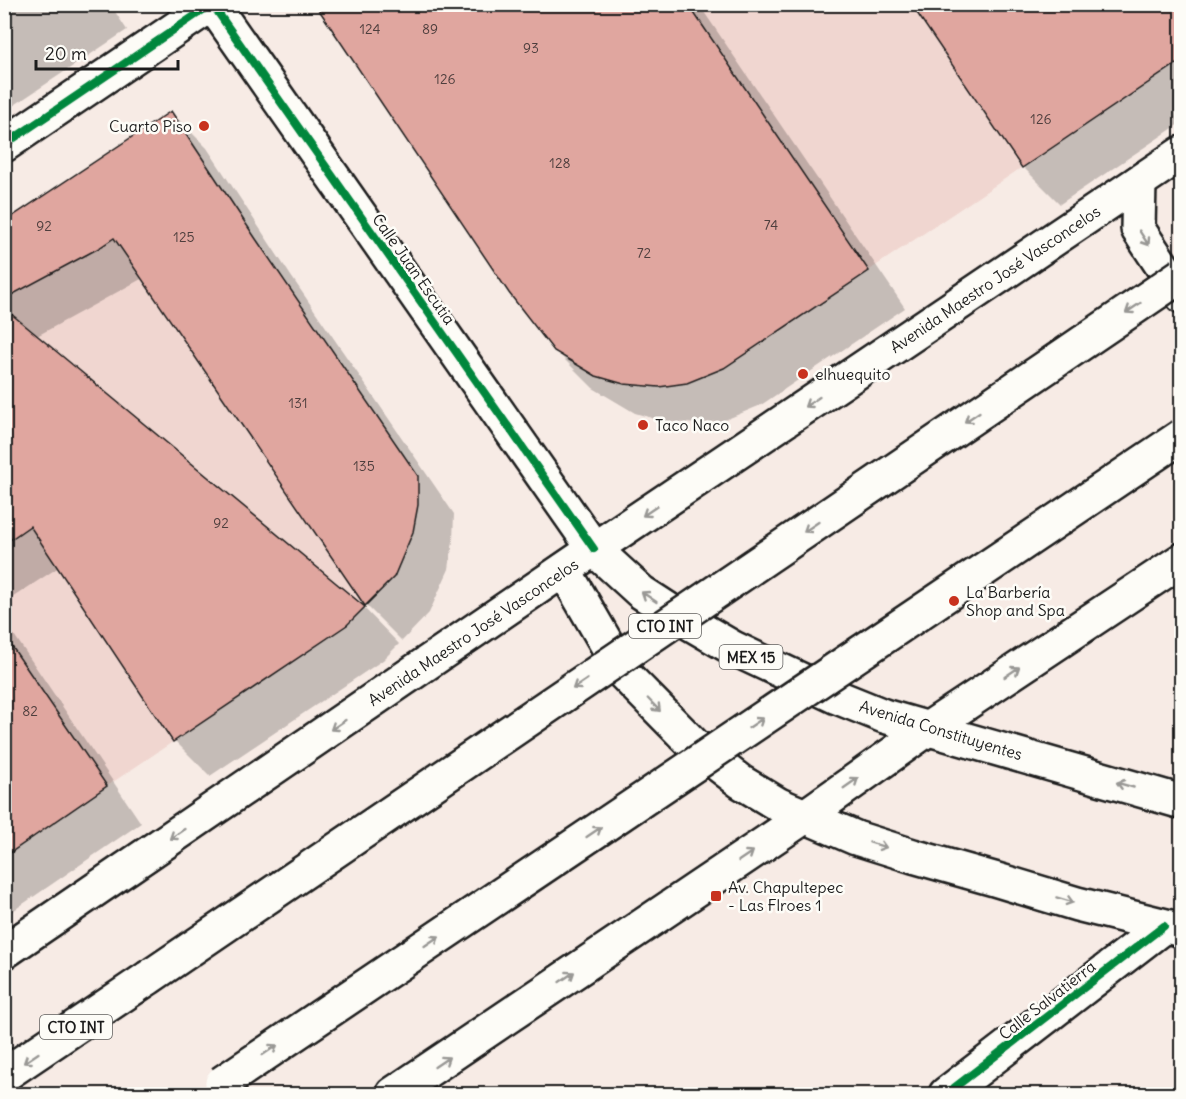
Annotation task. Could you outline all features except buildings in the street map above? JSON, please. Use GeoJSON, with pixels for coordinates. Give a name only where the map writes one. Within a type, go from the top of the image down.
{"type":"FeatureCollection","features":[{"type":"Feature","properties":{"kind":"main road"},"geometry":{"type":"LineString","coordinates":[[4,145],[212,4]]}},
{"type":"Feature","properties":{"kind":"main road","name":"Calle Juan Escutia"},"geometry":{"type":"LineString","coordinates":[[212,4],[594,549]]}},
{"type":"Feature","properties":{"kind":"main road","name":"Avenida Maestro José Vasconcelos"},"geometry":{"type":"LineString","coordinates":[[4,952],[594,549],[1182,153]]}},
{"type":"Feature","properties":{"kind":"main road"},"geometry":{"type":"LineString","coordinates":[[1139,182],[1138,229],[1182,296]]}},
{"type":"Feature","properties":{"kind":"main road","name":"CTO INT"},"geometry":{"type":"LineString","coordinates":[[4,1075],[1182,275]]}},
{"type":"Feature","properties":{"kind":"main road"},"geometry":{"type":"LineString","coordinates":[[213,1089],[1182,436]]}},
{"type":"Feature","properties":{"kind":"main road","name":"Avenida Constituyentes"},"geometry":{"type":"LineString","coordinates":[[594,549],[641,592],[678,616],[733,648],[837,697],[884,716],[1182,802]]}},
{"type":"Feature","properties":{"kind":"main road"},"geometry":{"type":"LineString","coordinates":[[393,1095],[804,817],[928,728],[1182,560]]}},
{"type":"Feature","properties":{"kind":"main road"},"geometry":{"type":"LineString","coordinates":[[564,570],[624,674],[698,749],[741,782],[779,805],[856,838],[913,856],[1077,904],[1173,928]]}},
{"type":"Feature","properties":{"kind":"main road","name":"Calle Salvatierra"},"geometry":{"type":"LineString","coordinates":[[946,1095],[1173,928]]}},
{"type":"Feature","properties":{"kind":"shaded area"},"geometry":{"type":"Polygon","coordinates":[[[688,5],[1181,5],[1181,60],[724,368],[687,383],[659,387],[624,384],[596,377],[554,351],[673,180],[766,119],[688,5]]]}},
{"type":"Feature","properties":{"kind":"shaded area"},"geometry":{"type":"Polygon","coordinates":[[[58,186],[99,247],[113,237],[354,520],[418,476],[418,505],[413,532],[394,577],[347,625],[5,857],[5,544],[30,526],[5,489],[5,222],[58,186]]]}},
{"type":"Feature","properties":{"kind":"cycle path"},"geometry":{"type":"LineString","coordinates":[[212,4],[594,549]]}},
{"type":"Feature","properties":{"kind":"cycle path"},"geometry":{"type":"LineString","coordinates":[[4,145],[212,4]]}},
{"type":"Feature","properties":{"kind":"cycle path"},"geometry":{"type":"LineString","coordinates":[[946,1094],[1164,926]]}},
{"type":"Feature","properties":{"kind":"place","name":"Cuarto Piso"},"geometry":{"type":"Point","coordinates":[204,126]}},
{"type":"Feature","properties":{"kind":"place","name":"elhuequito"},"geometry":{"type":"Point","coordinates":[803,374]}},
{"type":"Feature","properties":{"kind":"place","name":"Taco Naco"},"geometry":{"type":"Point","coordinates":[643,425]}},
{"type":"Feature","properties":{"kind":"place","name":"La Barbería Shop and Spa"},"geometry":{"type":"Point","coordinates":[954,601]}},
{"type":"Feature","properties":{"kind":"place","name":"Av. Chapultepec - Las Flroes 1"},"geometry":{"type":"Point","coordinates":[716,896]}}]}
